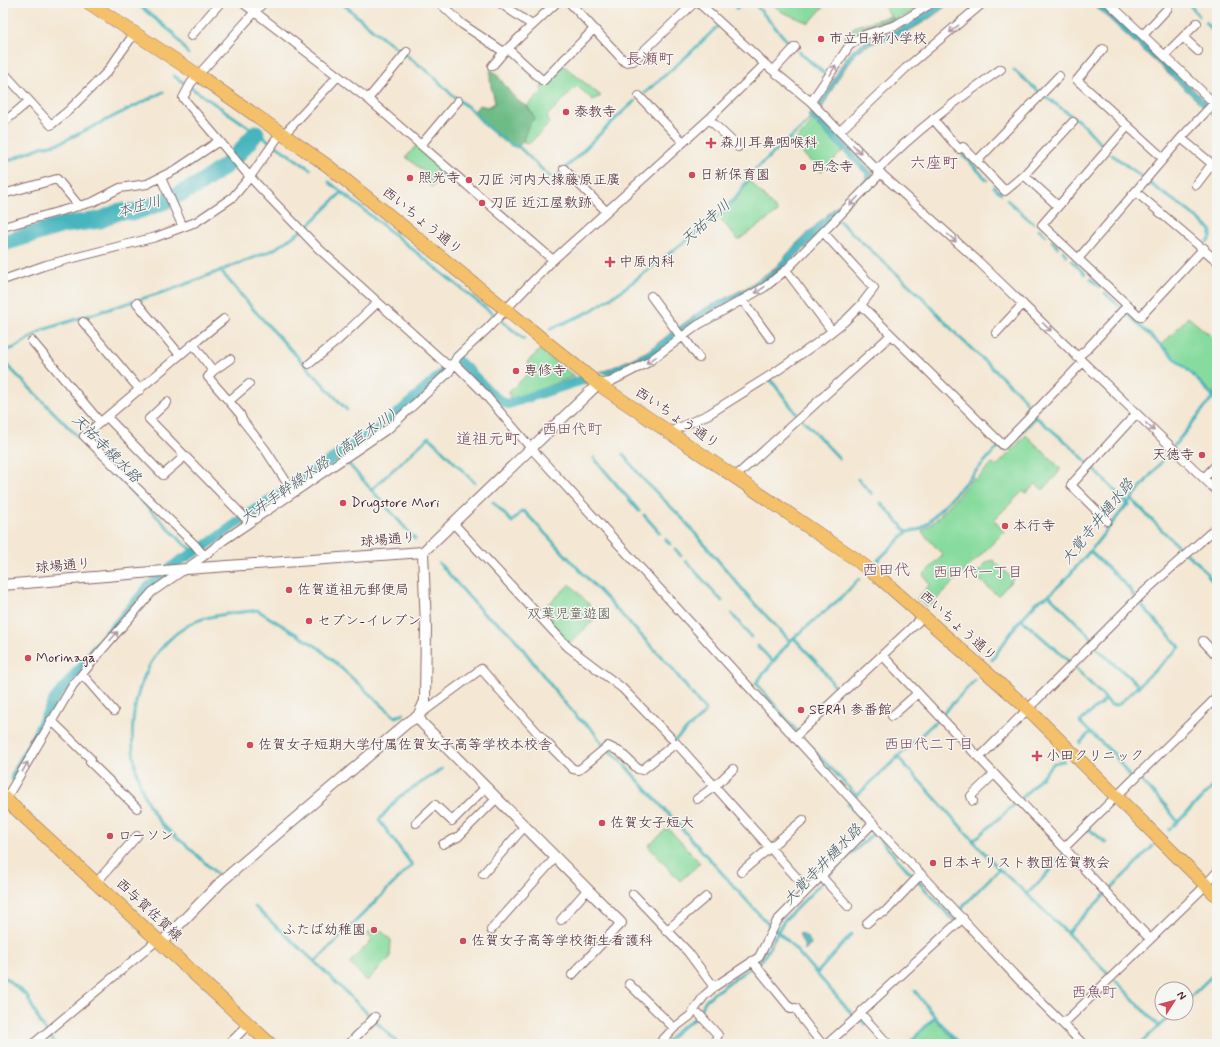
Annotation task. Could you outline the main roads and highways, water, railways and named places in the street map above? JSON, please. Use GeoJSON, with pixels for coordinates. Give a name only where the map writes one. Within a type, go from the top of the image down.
{"type":"FeatureCollection","features":[{"type":"Feature","properties":{"kind":"main road","name":"西いちょう通り"},"geometry":{"type":"LineString","coordinates":[[89,3],[134,34],[192,82],[276,140],[328,166],[500,315],[598,384],[854,558],[924,616],[1029,710],[1217,896]]}},
{"type":"Feature","properties":{"kind":"main road","name":"西与賀佐賀線"},"geometry":{"type":"LineString","coordinates":[[4,800],[161,942],[270,1044]]}},
{"type":"Feature","properties":{"kind":"water"},"geometry":{"type":"Polygon","coordinates":[[[941,3],[950,3],[907,32],[869,45],[860,50],[842,72],[818,115],[873,173],[872,180],[807,246],[784,267],[764,282],[702,318],[678,338],[651,356],[613,373],[574,384],[574,378],[607,370],[646,352],[702,310],[746,288],[776,267],[796,244],[866,179],[866,174],[808,116],[823,98],[845,59],[855,48],[866,41],[898,29],[941,3]]]}},
{"type":"Feature","properties":{"kind":"water"},"geometry":{"type":"Polygon","coordinates":[[[1092,3],[1102,3],[1217,112],[1217,119],[1092,3]]]}},
{"type":"Feature","properties":{"kind":"water"},"geometry":{"type":"Polygon","coordinates":[[[802,933],[809,939],[811,944],[805,951],[799,934],[802,933]]]}},
{"type":"Feature","properties":{"kind":"waterway"},"geometry":{"type":"LineString","coordinates":[[136,3],[174,34],[188,54]]}},
{"type":"Feature","properties":{"kind":"waterway"},"geometry":{"type":"LineString","coordinates":[[342,3],[373,30],[431,74],[452,95],[473,111],[485,125],[511,145],[518,146],[553,180],[635,101]]}},
{"type":"Feature","properties":{"kind":"waterway"},"geometry":{"type":"LineString","coordinates":[[736,9],[742,3]]}},
{"type":"Feature","properties":{"kind":"waterway"},"geometry":{"type":"LineString","coordinates":[[754,3],[788,42]]}},
{"type":"Feature","properties":{"kind":"waterway"},"geometry":{"type":"LineString","coordinates":[[1188,3],[1199,16]]}},
{"type":"Feature","properties":{"kind":"waterway"},"geometry":{"type":"LineString","coordinates":[[1205,22],[1217,35]]}},
{"type":"Feature","properties":{"kind":"waterway"},"geometry":{"type":"LineString","coordinates":[[645,93],[717,27]]}},
{"type":"Feature","properties":{"kind":"waterway"},"geometry":{"type":"LineString","coordinates":[[799,52],[825,74]]}},
{"type":"Feature","properties":{"kind":"waterway"},"geometry":{"type":"LineString","coordinates":[[1014,70],[1038,91]]}},
{"type":"Feature","properties":{"kind":"waterway"},"geometry":{"type":"LineString","coordinates":[[174,76],[310,169]]}},
{"type":"Feature","properties":{"kind":"waterway"},"geometry":{"type":"LineString","coordinates":[[3,163],[41,147],[60,143],[163,92]]}},
{"type":"Feature","properties":{"kind":"waterway"},"geometry":{"type":"LineString","coordinates":[[1046,97],[1084,125],[1104,147]]}},
{"type":"Feature","properties":{"kind":"waterway","name":"天祐寺川"},"geometry":{"type":"LineString","coordinates":[[550,329],[589,312],[621,291],[718,216],[741,191],[750,174],[814,117]]}},
{"type":"Feature","properties":{"kind":"waterway","name":"本庄川"},"geometry":{"type":"LineString","coordinates":[[3,243],[63,225],[100,220],[120,211],[135,212],[165,201],[198,185],[232,161],[256,133]]}},
{"type":"Feature","properties":{"kind":"waterway"},"geometry":{"type":"LineString","coordinates":[[1111,154],[1142,177]]}},
{"type":"Feature","properties":{"kind":"waterway"},"geometry":{"type":"LineString","coordinates":[[963,155],[987,180]]}},
{"type":"Feature","properties":{"kind":"waterway"},"geometry":{"type":"LineString","coordinates":[[329,182],[524,339]]}},
{"type":"Feature","properties":{"kind":"waterway"},"geometry":{"type":"LineString","coordinates":[[1149,183],[1186,209],[1211,230],[1211,238],[1207,242]]}},
{"type":"Feature","properties":{"kind":"waterway"},"geometry":{"type":"LineString","coordinates":[[994,187],[1001,193]]}},
{"type":"Feature","properties":{"kind":"waterway"},"geometry":{"type":"LineString","coordinates":[[3,351],[14,348],[42,330],[176,288],[273,250],[307,227],[341,193]]}},
{"type":"Feature","properties":{"kind":"waterway"},"geometry":{"type":"LineString","coordinates":[[1007,200],[1033,223]]}},
{"type":"Feature","properties":{"kind":"waterway"},"geometry":{"type":"LineString","coordinates":[[839,221],[922,297],[959,337],[1021,395],[1036,417],[1073,448],[1129,505]]}},
{"type":"Feature","properties":{"kind":"waterway"},"geometry":{"type":"LineString","coordinates":[[1039,229],[1046,236]]}},
{"type":"Feature","properties":{"kind":"waterway"},"geometry":{"type":"LineString","coordinates":[[1052,241],[1058,247]]}},
{"type":"Feature","properties":{"kind":"waterway"},"geometry":{"type":"LineString","coordinates":[[1063,251],[1067,256]]}},
{"type":"Feature","properties":{"kind":"waterway"},"geometry":{"type":"LineString","coordinates":[[1072,261],[1085,274]]}},
{"type":"Feature","properties":{"kind":"waterway"},"geometry":{"type":"LineString","coordinates":[[220,270],[254,310],[347,410]]}},
{"type":"Feature","properties":{"kind":"waterway"},"geometry":{"type":"LineString","coordinates":[[1091,279],[1100,287]]}},
{"type":"Feature","properties":{"kind":"waterway"},"geometry":{"type":"LineString","coordinates":[[1105,293],[1120,307]]}},
{"type":"Feature","properties":{"kind":"waterway"},"geometry":{"type":"LineString","coordinates":[[1126,313],[1193,375],[1213,397],[1217,392]]}},
{"type":"Feature","properties":{"kind":"waterway","name":"大井手幹線水路（萵苣木川）"},"geometry":{"type":"LineString","coordinates":[[15,777],[54,699],[149,586],[179,561],[204,547],[253,511],[388,422],[457,360],[489,391],[508,404],[586,379]]}},
{"type":"Feature","properties":{"kind":"waterway","name":"天祐寺線水路"},"geometry":{"type":"LineString","coordinates":[[3,361],[184,544],[195,551]]}},
{"type":"Feature","properties":{"kind":"waterway"},"geometry":{"type":"LineString","coordinates":[[771,380],[796,413]]}},
{"type":"Feature","properties":{"kind":"waterway","name":"大覚寺井樋水路"},"geometry":{"type":"LineString","coordinates":[[992,660],[1017,624],[1037,602],[1049,595],[1066,579],[1090,551],[1213,397],[1217,401]]}},
{"type":"Feature","properties":{"kind":"waterway"},"geometry":{"type":"LineString","coordinates":[[878,560],[907,532],[921,529],[928,523],[999,446],[1005,451],[1036,417]]}},
{"type":"Feature","properties":{"kind":"waterway"},"geometry":{"type":"LineString","coordinates":[[803,420],[839,458]]}},
{"type":"Feature","properties":{"kind":"waterway"},"geometry":{"type":"LineString","coordinates":[[371,490],[429,437],[475,483]]}},
{"type":"Feature","properties":{"kind":"waterway"},"geometry":{"type":"LineString","coordinates":[[623,454],[642,478],[683,519],[754,603],[790,641]]}},
{"type":"Feature","properties":{"kind":"waterway"},"geometry":{"type":"LineString","coordinates":[[594,458],[639,511]]}},
{"type":"Feature","properties":{"kind":"waterway"},"geometry":{"type":"LineString","coordinates":[[346,461],[415,539]]}},
{"type":"Feature","properties":{"kind":"waterway"},"geometry":{"type":"LineString","coordinates":[[858,479],[872,494]]}},
{"type":"Feature","properties":{"kind":"waterway"},"geometry":{"type":"LineString","coordinates":[[1132,500],[1183,551],[1198,563],[1217,586]]}},
{"type":"Feature","properties":{"kind":"waterway"},"geometry":{"type":"LineString","coordinates":[[493,502],[512,522],[521,512],[524,511],[669,665],[705,710],[705,713],[673,742]]}},
{"type":"Feature","properties":{"kind":"waterway"},"geometry":{"type":"LineString","coordinates":[[881,503],[907,532]]}},
{"type":"Feature","properties":{"kind":"waterway"},"geometry":{"type":"LineString","coordinates":[[644,515],[660,533]]}},
{"type":"Feature","properties":{"kind":"waterway"},"geometry":{"type":"LineString","coordinates":[[665,539],[670,544]]}},
{"type":"Feature","properties":{"kind":"waterway"},"geometry":{"type":"LineString","coordinates":[[675,549],[681,556]]}},
{"type":"Feature","properties":{"kind":"waterway"},"geometry":{"type":"LineString","coordinates":[[1090,551],[1128,587],[1134,596]]}},
{"type":"Feature","properties":{"kind":"waterway"},"geometry":{"type":"LineString","coordinates":[[686,561],[722,601]]}},
{"type":"Feature","properties":{"kind":"waterway"},"geometry":{"type":"LineString","coordinates":[[439,563],[484,614],[501,625],[512,635],[563,701],[579,719],[591,728],[603,745],[619,759],[767,923],[788,941],[852,1014],[866,1024]]}},
{"type":"Feature","properties":{"kind":"waterway"},"geometry":{"type":"LineString","coordinates":[[856,795],[807,743],[756,683],[790,641],[842,597],[859,579]]}},
{"type":"Feature","properties":{"kind":"waterway"},"geometry":{"type":"LineString","coordinates":[[1049,595],[1092,638]]}},
{"type":"Feature","properties":{"kind":"waterway"},"geometry":{"type":"LineString","coordinates":[[1080,743],[1090,732],[1080,722],[1106,699],[1111,705],[1118,705],[1180,647],[1142,606]]}},
{"type":"Feature","properties":{"kind":"waterway"},"geometry":{"type":"LineString","coordinates":[[217,874],[160,822],[144,795],[136,770],[133,742],[134,715],[140,688],[151,664],[166,643],[187,626],[203,619],[257,610],[319,648],[395,717],[403,714]]}},
{"type":"Feature","properties":{"kind":"waterway"},"geometry":{"type":"LineString","coordinates":[[732,614],[751,637]]}},
{"type":"Feature","properties":{"kind":"waterway"},"geometry":{"type":"LineString","coordinates":[[1022,620],[1069,661]]}},
{"type":"Feature","properties":{"kind":"waterway"},"geometry":{"type":"LineString","coordinates":[[794,638],[821,667],[838,691]]}},
{"type":"Feature","properties":{"kind":"waterway"},"geometry":{"type":"LineString","coordinates":[[758,646],[773,662]]}},
{"type":"Feature","properties":{"kind":"waterway"},"geometry":{"type":"LineString","coordinates":[[1097,649],[1136,683],[1138,688]]}},
{"type":"Feature","properties":{"kind":"waterway"},"geometry":{"type":"LineString","coordinates":[[1076,669],[1106,699]]}},
{"type":"Feature","properties":{"kind":"waterway","name":"大覚寺井樋水路"},"geometry":{"type":"LineString","coordinates":[[665,1044],[677,1031],[695,1018],[706,1000],[714,993],[763,959],[783,922],[842,862],[874,833],[848,804],[936,721],[975,680]]}},
{"type":"Feature","properties":{"kind":"waterway"},"geometry":{"type":"LineString","coordinates":[[1090,732],[1113,753],[1130,777],[1132,776]]}},
{"type":"Feature","properties":{"kind":"waterway"},"geometry":{"type":"LineString","coordinates":[[897,756],[999,869],[1027,894],[1108,973]]}},
{"type":"Feature","properties":{"kind":"waterway"},"geometry":{"type":"LineString","coordinates":[[973,841],[1024,796],[1054,763],[1064,761]]}},
{"type":"Feature","properties":{"kind":"waterway"},"geometry":{"type":"LineString","coordinates":[[315,962],[412,865],[379,820],[399,797],[442,769]]}},
{"type":"Feature","properties":{"kind":"waterway"},"geometry":{"type":"LineString","coordinates":[[1139,779],[1165,805],[1177,821]]}},
{"type":"Feature","properties":{"kind":"waterway"},"geometry":{"type":"LineString","coordinates":[[1169,830],[1217,783]]}},
{"type":"Feature","properties":{"kind":"waterway"},"geometry":{"type":"LineString","coordinates":[[1086,831],[1089,829],[1106,843]]}},
{"type":"Feature","properties":{"kind":"waterway"},"geometry":{"type":"LineString","coordinates":[[874,833],[955,922]]}},
{"type":"Feature","properties":{"kind":"waterway"},"geometry":{"type":"LineString","coordinates":[[1068,932],[1153,846]]}},
{"type":"Feature","properties":{"kind":"waterway"},"geometry":{"type":"LineString","coordinates":[[1027,894],[1063,855]]}},
{"type":"Feature","properties":{"kind":"waterway"},"geometry":{"type":"LineString","coordinates":[[959,915],[964,905],[999,869]]}},
{"type":"Feature","properties":{"kind":"waterway"},"geometry":{"type":"LineString","coordinates":[[255,907],[315,962],[399,1044]]}},
{"type":"Feature","properties":{"kind":"waterway"},"geometry":{"type":"LineString","coordinates":[[817,973],[852,934]]}},
{"type":"Feature","properties":{"kind":"waterway"},"geometry":{"type":"LineString","coordinates":[[1194,993],[1217,971]]}},
{"type":"Feature","properties":{"kind":"waterway"},"geometry":{"type":"LineString","coordinates":[[3,976],[27,996],[41,1024],[55,1044]]}},
{"type":"Feature","properties":{"kind":"waterway"},"geometry":{"type":"LineString","coordinates":[[1115,980],[1159,1026]]}},
{"type":"Feature","properties":{"kind":"waterway"},"geometry":{"type":"LineString","coordinates":[[915,991],[935,1017]]}},
{"type":"Feature","properties":{"kind":"waterway"},"geometry":{"type":"LineString","coordinates":[[908,1044],[935,1017],[960,1044]]}},
{"type":"Feature","properties":{"kind":"waterway"},"geometry":{"type":"LineString","coordinates":[[1140,1044],[1164,1021]]}},
{"type":"Feature","properties":{"kind":"place","name":"市立日新小学校"},"geometry":{"type":"Point","coordinates":[821,39]}},
{"type":"Feature","properties":{"kind":"place","name":"泰教寺"},"geometry":{"type":"Point","coordinates":[566,112]}},
{"type":"Feature","properties":{"kind":"place","name":"森川耳鼻咽喉科"},"geometry":{"type":"Point","coordinates":[711,143]}},
{"type":"Feature","properties":{"kind":"place","name":"西念寺"},"geometry":{"type":"Point","coordinates":[803,167]}},
{"type":"Feature","properties":{"kind":"place","name":"日新保育園"},"geometry":{"type":"Point","coordinates":[692,175]}},
{"type":"Feature","properties":{"kind":"place","name":"照光寺"},"geometry":{"type":"Point","coordinates":[410,178]}},
{"type":"Feature","properties":{"kind":"place","name":"刀匠 河内大掾藤原正廣"},"geometry":{"type":"Point","coordinates":[469,180]}},
{"type":"Feature","properties":{"kind":"place","name":"刀匠 近江屋敷跡"},"geometry":{"type":"Point","coordinates":[482,203]}},
{"type":"Feature","properties":{"kind":"place","name":"中原内科"},"geometry":{"type":"Point","coordinates":[610,262]}},
{"type":"Feature","properties":{"kind":"place","name":"専修寺"},"geometry":{"type":"Point","coordinates":[516,371]}},
{"type":"Feature","properties":{"kind":"place","name":"天徳寺"},"geometry":{"type":"Point","coordinates":[1202,455]}},
{"type":"Feature","properties":{"kind":"place","name":"Drugstore Mori"},"geometry":{"type":"Point","coordinates":[343,503]}},
{"type":"Feature","properties":{"kind":"place","name":"本行寺"},"geometry":{"type":"Point","coordinates":[1005,526]}},
{"type":"Feature","properties":{"kind":"place","name":"佐賀道祖元郵便局"},"geometry":{"type":"Point","coordinates":[289,590]}},
{"type":"Feature","properties":{"kind":"place","name":"セブン-イレブン"},"geometry":{"type":"Point","coordinates":[309,621]}},
{"type":"Feature","properties":{"kind":"place","name":"Morinaga"},"geometry":{"type":"Point","coordinates":[28,658]}},
{"type":"Feature","properties":{"kind":"place","name":"SERAI 参番館"},"geometry":{"type":"Point","coordinates":[801,710]}},
{"type":"Feature","properties":{"kind":"place","name":"佐賀女子短期大学付属佐賀女子高等学校本校舎"},"geometry":{"type":"Point","coordinates":[250,745]}},
{"type":"Feature","properties":{"kind":"place","name":"小田クリニック"},"geometry":{"type":"Point","coordinates":[1037,756]}},
{"type":"Feature","properties":{"kind":"place","name":"佐賀女子短大"},"geometry":{"type":"Point","coordinates":[602,823]}},
{"type":"Feature","properties":{"kind":"place","name":"ローソン"},"geometry":{"type":"Point","coordinates":[110,836]}},
{"type":"Feature","properties":{"kind":"place","name":"日本キリスト教団佐賀教会"},"geometry":{"type":"Point","coordinates":[933,863]}},
{"type":"Feature","properties":{"kind":"place","name":"ふたば幼稚園"},"geometry":{"type":"Point","coordinates":[374,930]}},
{"type":"Feature","properties":{"kind":"place","name":"佐賀女子高等学校衛生看護科"},"geometry":{"type":"Point","coordinates":[463,941]}},
{"type":"Feature","properties":{"kind":"district","name":"長瀬町"},"geometry":{"type":"Point","coordinates":[650,59]}},
{"type":"Feature","properties":{"kind":"district","name":"六座町"},"geometry":{"type":"Point","coordinates":[934,163]}},
{"type":"Feature","properties":{"kind":"district","name":"西田代町"},"geometry":{"type":"Point","coordinates":[572,430]}},
{"type":"Feature","properties":{"kind":"district","name":"道祖元町"},"geometry":{"type":"Point","coordinates":[488,439]}},
{"type":"Feature","properties":{"kind":"district","name":"西田代"},"geometry":{"type":"Point","coordinates":[886,570]}},
{"type":"Feature","properties":{"kind":"district","name":"西田代一丁目"},"geometry":{"type":"Point","coordinates":[978,573]}},
{"type":"Feature","properties":{"kind":"district","name":"西田代二丁目"},"geometry":{"type":"Point","coordinates":[929,745]}},
{"type":"Feature","properties":{"kind":"district","name":"西魚町"},"geometry":{"type":"Point","coordinates":[1094,993]}},
{"type":"Feature","properties":{"kind":"park label","name":"双葉児童遊園"},"geometry":{"type":"Point","coordinates":[569,614]}}]}
